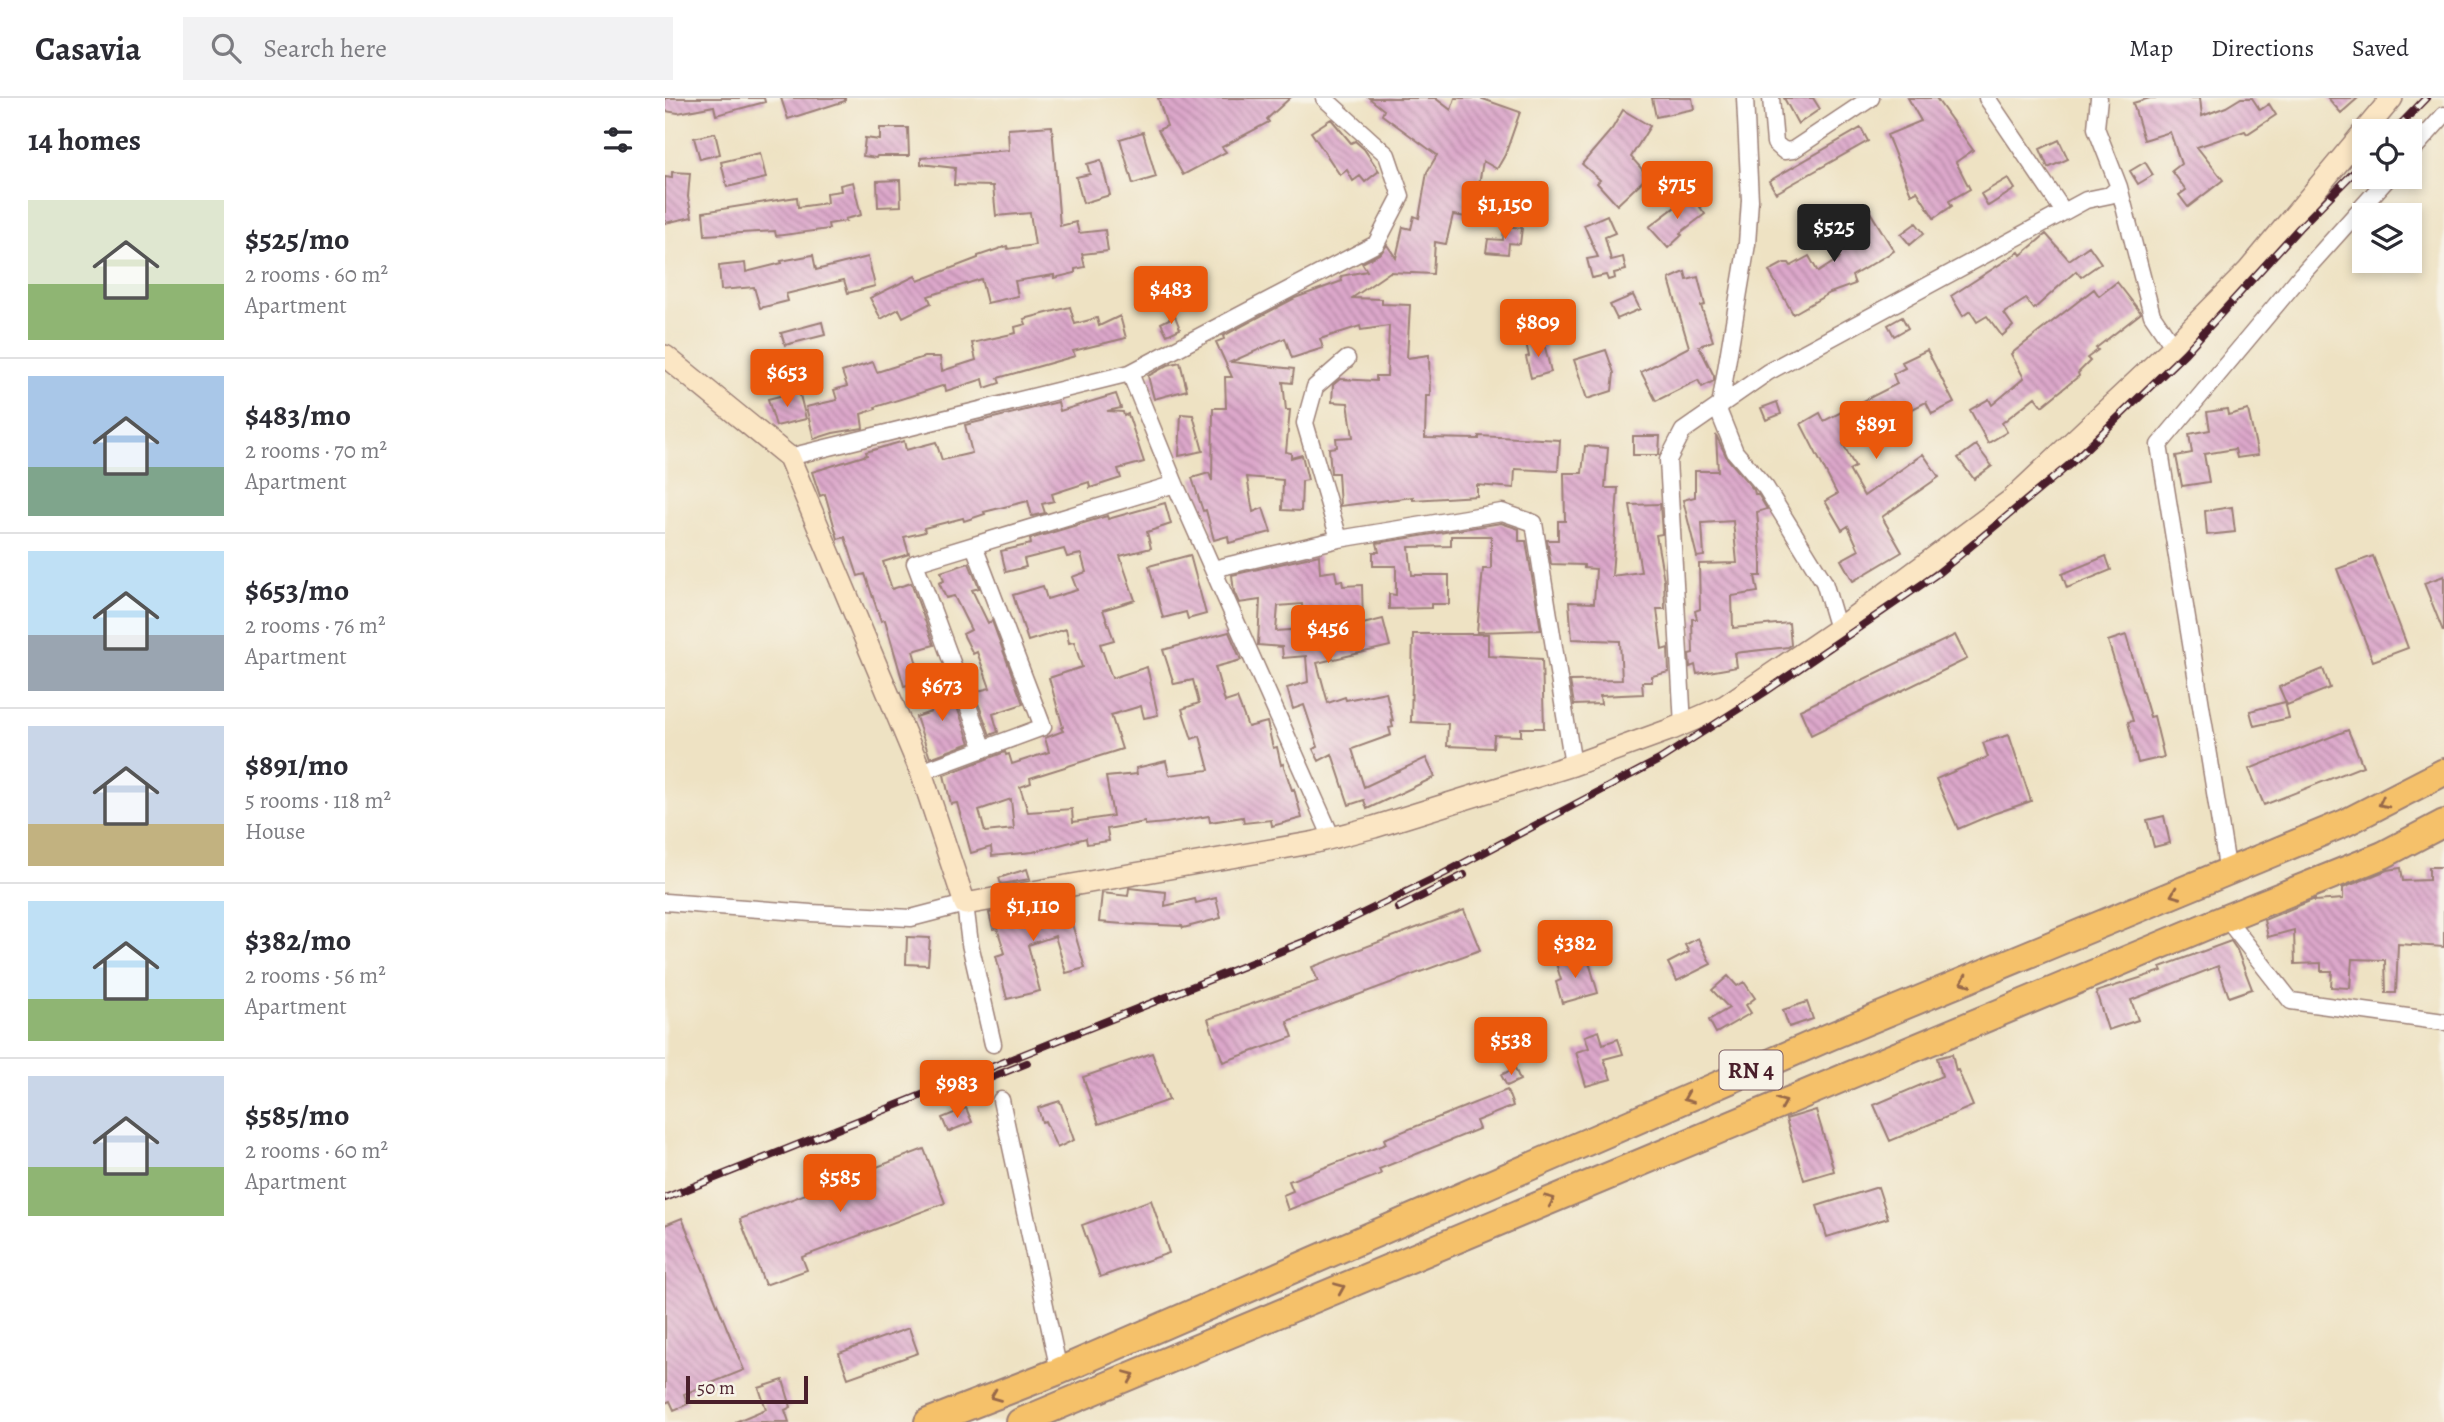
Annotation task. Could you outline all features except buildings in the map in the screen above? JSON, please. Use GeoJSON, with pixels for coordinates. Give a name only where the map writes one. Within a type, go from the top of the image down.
{"type":"FeatureCollection","features":[{"type":"Feature","properties":{"kind":"highway","name":"RN 4"},"geometry":{"type":"LineString","coordinates":[[929,1422],[1059,1371],[1816,1042],[2345,823],[2444,772]]}},
{"type":"Feature","properties":{"kind":"highway","name":"RN 4"},"geometry":{"type":"LineString","coordinates":[[1020,1422],[2226,918],[2383,855],[2444,823]]}},
{"type":"Feature","properties":{"kind":"main road"},"geometry":{"type":"LineString","coordinates":[[665,356],[789,457],[921,772],[965,904],[1332,838],[1573,765],[1683,725],[1725,706],[1838,629],[2010,501],[2169,351],[2248,271],[2392,98]]}},
{"type":"Feature","properties":{"kind":"street"},"geometry":{"type":"LineString","coordinates":[[789,457],[1130,373],[1376,244],[1401,196],[1387,155],[1324,98]]}},
{"type":"Feature","properties":{"kind":"street"},"geometry":{"type":"LineString","coordinates":[[1745,98],[1750,200],[1747,244],[1719,412],[1735,452],[1766,488],[1824,582],[1838,629]]}},
{"type":"Feature","properties":{"kind":"street"},"geometry":{"type":"LineString","coordinates":[[1771,98],[1775,142],[1778,148],[1784,151],[1793,150],[1871,98]]}},
{"type":"Feature","properties":{"kind":"street"},"geometry":{"type":"LineString","coordinates":[[1987,98],[2064,212]]}},
{"type":"Feature","properties":{"kind":"street"},"geometry":{"type":"LineString","coordinates":[[2099,98],[2096,128],[2119,187],[2153,315],[2173,345]]}},
{"type":"Feature","properties":{"kind":"street"},"geometry":{"type":"LineString","coordinates":[[2422,140],[2444,115]]}},
{"type":"Feature","properties":{"kind":"street"},"geometry":{"type":"LineString","coordinates":[[1683,725],[1668,460],[1683,431],[1769,372],[2086,200],[2111,195],[2119,187]]}},
{"type":"Feature","properties":{"kind":"street"},"geometry":{"type":"LineString","coordinates":[[2228,873],[2159,445],[2302,274],[2378,189]]}},
{"type":"Feature","properties":{"kind":"street"},"geometry":{"type":"LineString","coordinates":[[1339,539],[1305,423],[1315,387],[1347,359]]}},
{"type":"Feature","properties":{"kind":"street"},"geometry":{"type":"LineString","coordinates":[[1130,373],[1175,484],[1332,838]]}},
{"type":"Feature","properties":{"kind":"street"},"geometry":{"type":"LineString","coordinates":[[983,749],[915,563],[1175,484]]}},
{"type":"Feature","properties":{"kind":"street"},"geometry":{"type":"LineString","coordinates":[[1213,569],[1339,539],[1502,512],[1534,523],[1573,765]]}},
{"type":"Feature","properties":{"kind":"street"},"geometry":{"type":"LineString","coordinates":[[921,772],[1043,727],[974,546]]}},
{"type":"Feature","properties":{"kind":"street"},"geometry":{"type":"LineString","coordinates":[[665,902],[911,918],[965,904],[993,1044]]}},
{"type":"Feature","properties":{"kind":"street"},"geometry":{"type":"LineString","coordinates":[[2226,918],[2291,1001],[2444,1022]]}},
{"type":"Feature","properties":{"kind":"street"},"geometry":{"type":"LineString","coordinates":[[1001,1100],[1059,1371]]}},
{"type":"Feature","properties":{"kind":"railway"},"geometry":{"type":"LineString","coordinates":[[2406,119],[2426,98]]}},
{"type":"Feature","properties":{"kind":"railway"},"geometry":{"type":"LineString","coordinates":[[665,1198],[1306,941],[1443,874],[1659,760],[1765,692],[1937,574],[2069,465],[2185,353],[2352,174]]}},
{"type":"Feature","properties":{"kind":"railway"},"geometry":{"type":"LineString","coordinates":[[1398,908],[1464,875]]}},
{"type":"Feature","properties":{"kind":"railway"},"geometry":{"type":"LineString","coordinates":[[975,1084],[1027,1063]]}}]}
